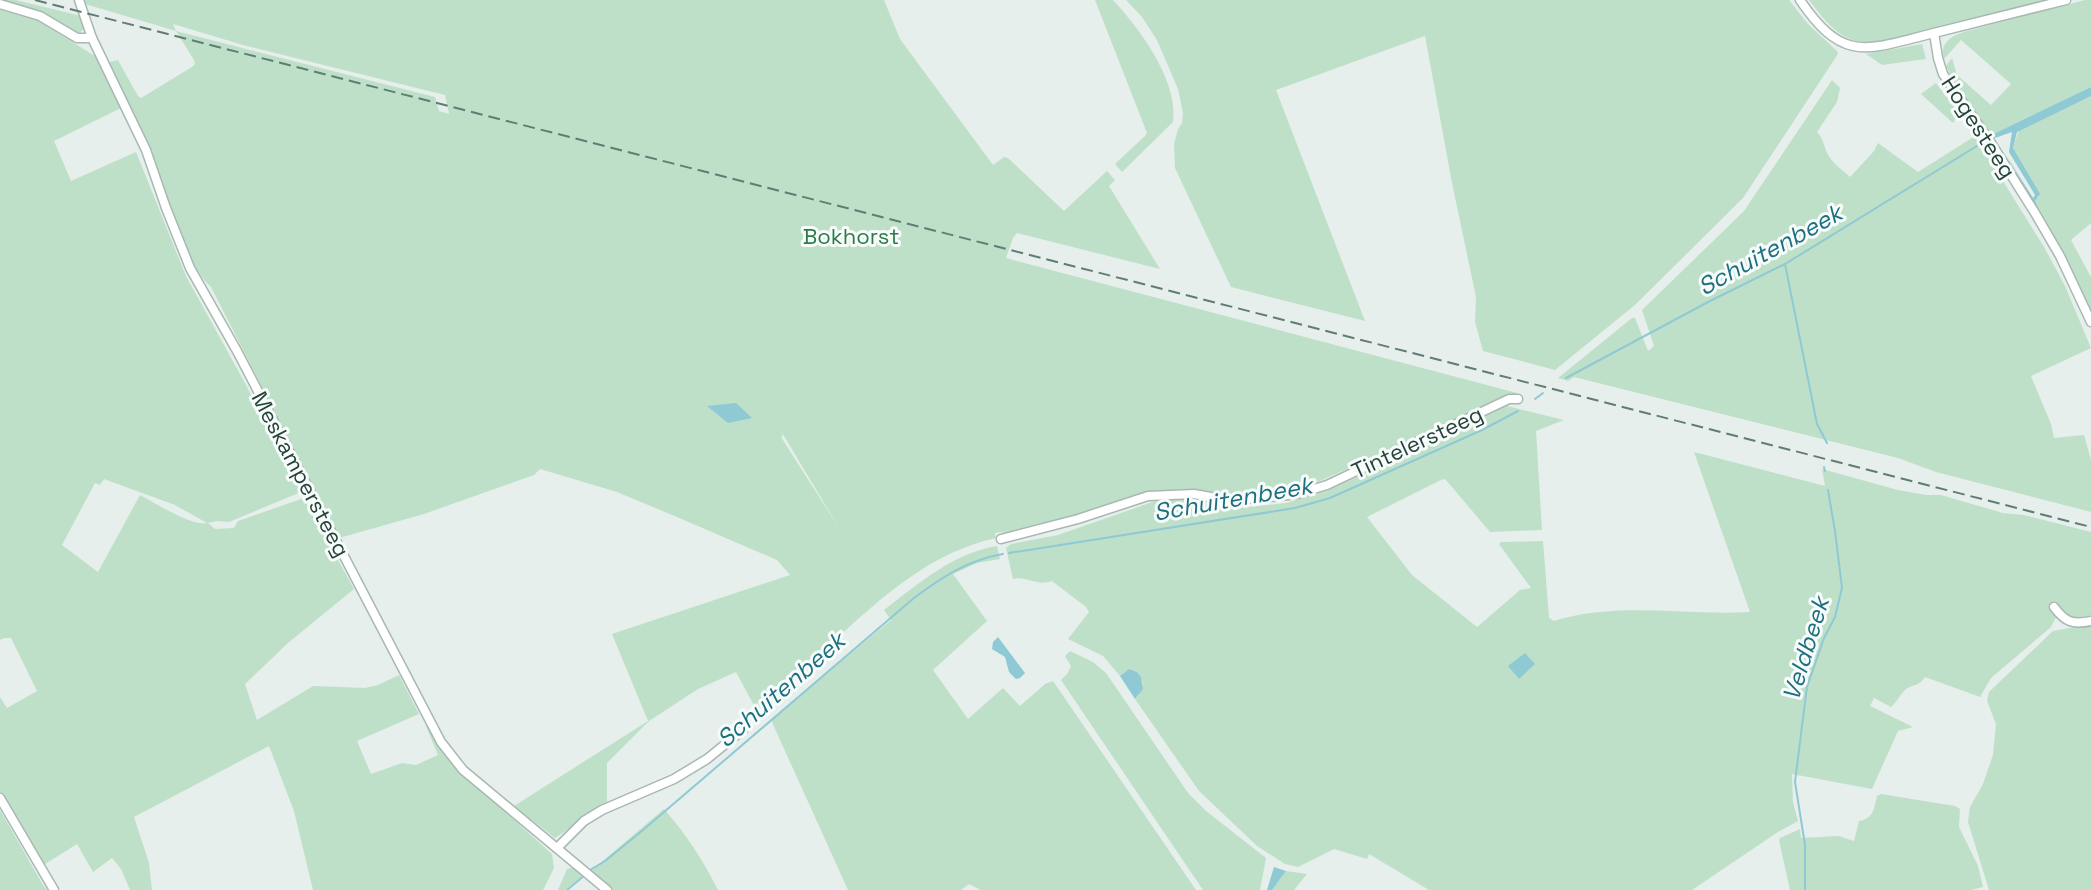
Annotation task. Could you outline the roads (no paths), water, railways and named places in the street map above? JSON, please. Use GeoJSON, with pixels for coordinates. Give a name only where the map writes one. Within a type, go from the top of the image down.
{"type":"FeatureCollection","features":[{"type":"Feature","properties":{"kind":"street","name":"Meskampersteeg"},"geometry":{"type":"LineString","coordinates":[[79,0],[92,38],[146,150],[190,268],[237,351],[441,742],[468,775],[607,890]]}},
{"type":"Feature","properties":{"kind":"street"},"geometry":{"type":"LineString","coordinates":[[1800,0],[1823,28],[1837,40],[1852,47],[1868,49],[2066,0]]}},
{"type":"Feature","properties":{"kind":"street"},"geometry":{"type":"LineString","coordinates":[[0,4],[35,13],[77,38],[92,38]]}},
{"type":"Feature","properties":{"kind":"street","name":"Hogesteeg"},"geometry":{"type":"LineString","coordinates":[[1934,33],[1943,74],[1991,142],[2035,213],[2060,256],[2091,322]]}},
{"type":"Feature","properties":{"kind":"street","name":"Tintelersteeg"},"geometry":{"type":"LineString","coordinates":[[1001,539],[1078,519],[1148,496],[1194,494],[1222,499],[1297,494],[1327,485],[1509,399],[1518,399]]}},
{"type":"Feature","properties":{"kind":"street"},"geometry":{"type":"LineString","coordinates":[[2054,608],[2064,620],[2075,623],[2091,621]]}},
{"type":"Feature","properties":{"kind":"street"},"geometry":{"type":"LineString","coordinates":[[557,848],[584,821],[602,810],[684,774],[707,759],[744,729]]}},
{"type":"Feature","properties":{"kind":"street"},"geometry":{"type":"LineString","coordinates":[[0,798],[54,890]]}},
{"type":"Feature","properties":{"kind":"water"},"geometry":{"type":"Polygon","coordinates":[[[2091,87],[2091,96],[2017,132],[2013,148],[2040,194],[2035,201],[2040,213],[2004,152],[2033,198],[2035,195],[2009,152],[2012,132],[1992,139],[1989,136],[2091,87]]]}},
{"type":"Feature","properties":{"kind":"water"},"geometry":{"type":"Polygon","coordinates":[[[736,403],[752,418],[728,423],[707,406],[736,403]]]}},
{"type":"Feature","properties":{"kind":"water"},"geometry":{"type":"Polygon","coordinates":[[[998,637],[1025,673],[1020,678],[1016,679],[1009,672],[1005,657],[992,649],[993,642],[998,637]]]}},
{"type":"Feature","properties":{"kind":"water"},"geometry":{"type":"Polygon","coordinates":[[[1525,653],[1535,664],[1519,679],[1508,666],[1525,653]]]}},
{"type":"Feature","properties":{"kind":"water"},"geometry":{"type":"Polygon","coordinates":[[[1129,669],[1137,672],[1141,677],[1143,689],[1135,699],[1120,676],[1129,669]]]}},
{"type":"Feature","properties":{"kind":"water"},"geometry":{"type":"Polygon","coordinates":[[[1274,867],[1286,871],[1272,890],[1267,890],[1274,867]]]}},
{"type":"Feature","properties":{"kind":"waterway","name":"Schuitenbeek"},"geometry":{"type":"LineString","coordinates":[[1566,378],[1710,301],[1785,264],[1985,141]]}},
{"type":"Feature","properties":{"kind":"waterway","name":"Veldbeek"},"geometry":{"type":"LineString","coordinates":[[1785,264],[1817,424],[1827,443]]}},
{"type":"Feature","properties":{"kind":"waterway","name":"Schuitenbeek"},"geometry":{"type":"LineString","coordinates":[[1535,399],[1543,393]]}},
{"type":"Feature","properties":{"kind":"waterway","name":"Schuitenbeek"},"geometry":{"type":"LineString","coordinates":[[1009,553],[1295,508],[1330,498],[1482,430],[1518,411]]}},
{"type":"Feature","properties":{"kind":"waterway","name":"Veldbeek"},"geometry":{"type":"LineString","coordinates":[[1824,467],[1825,471]]}},
{"type":"Feature","properties":{"kind":"waterway","name":"Veldbeek"},"geometry":{"type":"LineString","coordinates":[[1805,890],[1805,845],[1795,782],[1807,687],[1824,638],[1835,617],[1842,588],[1828,490]]}},
{"type":"Feature","properties":{"kind":"waterway","name":"Schuitenbeek"},"geometry":{"type":"LineString","coordinates":[[590,870],[605,861],[643,830],[914,598],[956,570],[978,560],[1003,554]]}},
{"type":"Feature","properties":{"kind":"waterway","name":"Schuitenbeek"},"geometry":{"type":"LineString","coordinates":[[567,890],[585,875]]}},
{"type":"Feature","properties":{"kind":"railway"},"geometry":{"type":"LineString","coordinates":[[35,0],[2091,527]]}},
{"type":"Feature","properties":{"kind":"park label","name":"Bokhorst"},"geometry":{"type":"Point","coordinates":[851,236]}}]}
